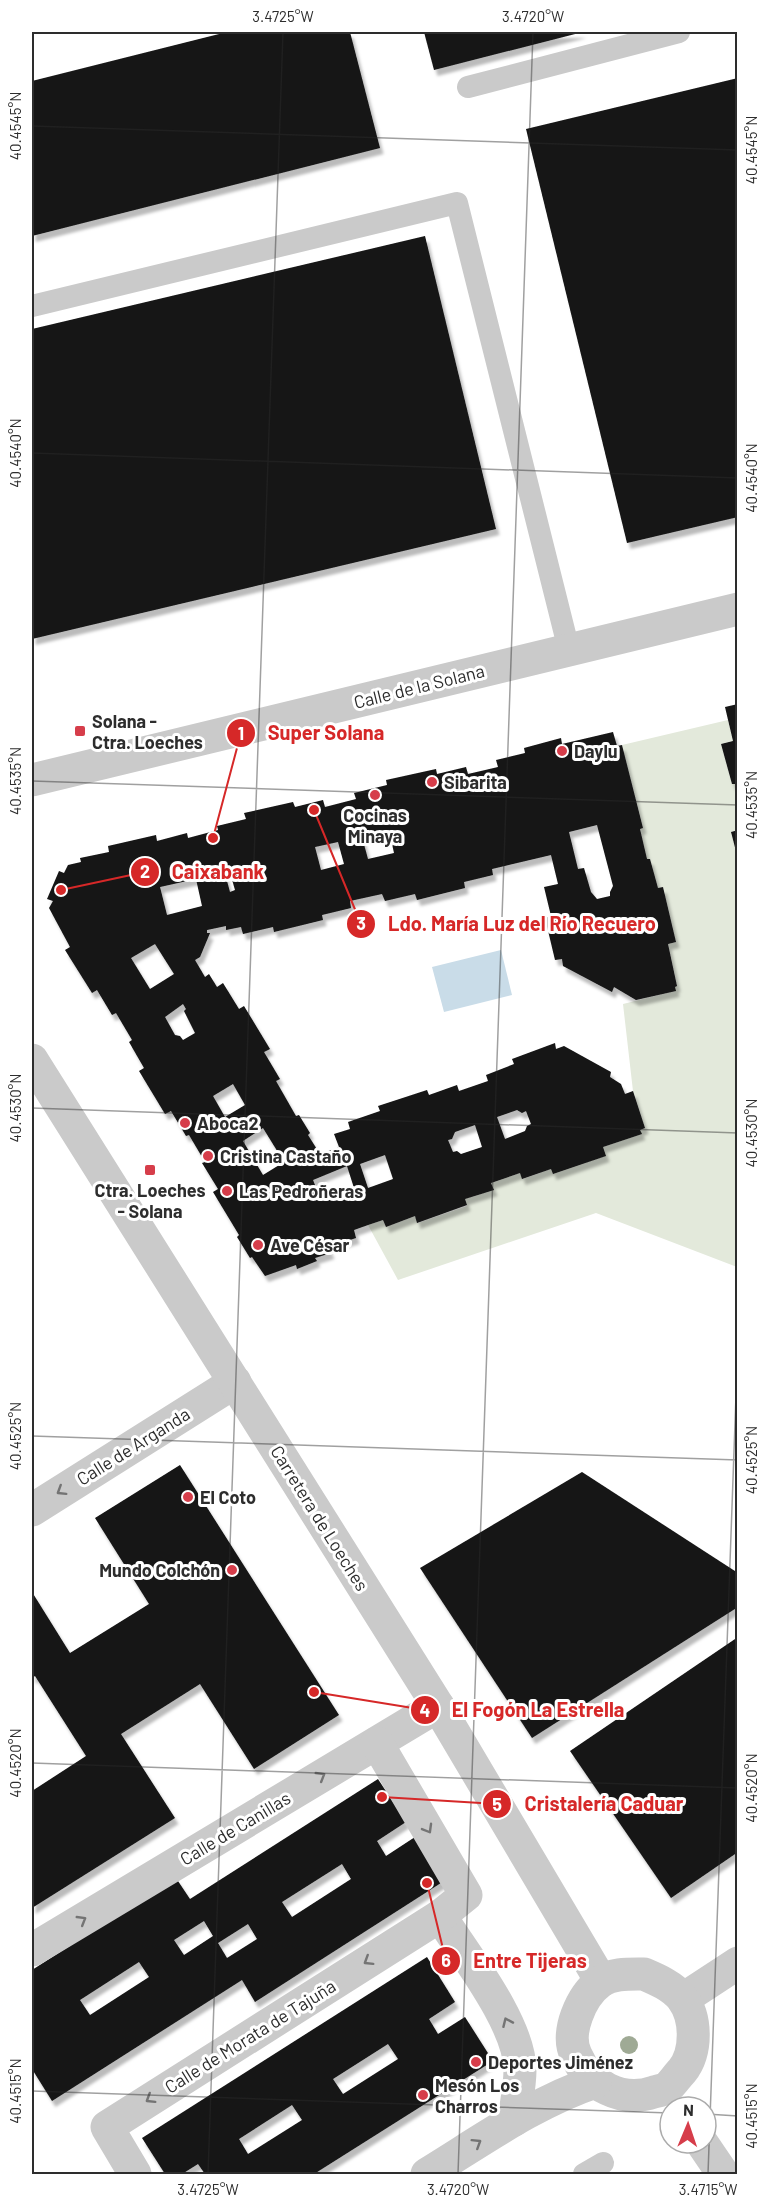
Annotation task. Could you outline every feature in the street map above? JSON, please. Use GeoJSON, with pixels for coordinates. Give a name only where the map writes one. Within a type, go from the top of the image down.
{"type":"FeatureCollection","features":[{"type":"Feature","properties":{"kind":"street","name":"Calle de la Solana"},"geometry":{"type":"LineString","coordinates":[[32,780],[738,609]]}},
{"type":"Feature","properties":{"kind":"street","name":"Carretera de Loeches"},"geometry":{"type":"LineString","coordinates":[[32,1060],[438,1706],[600,1981]]}},
{"type":"Feature","properties":{"kind":"street","name":"Calle de Arganda"},"geometry":{"type":"LineString","coordinates":[[32,1510],[235,1382]]}},
{"type":"Feature","properties":{"kind":"street","name":"Calle de Canillas"},"geometry":{"type":"LineString","coordinates":[[32,1950],[438,1706]]}},
{"type":"Feature","properties":{"kind":"street","name":"Calle de Morata de Tajuña"},"geometry":{"type":"LineString","coordinates":[[135,2175],[106,2127],[440,1916],[466,1895],[377,1743]]}},
{"type":"Feature","properties":{"kind":"street"},"geometry":{"type":"LineString","coordinates":[[440,1916],[503,2013],[514,2039],[520,2069],[514,2120]]}},
{"type":"Feature","properties":{"kind":"street"},"geometry":{"type":"LineString","coordinates":[[683,1999],[738,1963]]}},
{"type":"Feature","properties":{"kind":"street"},"geometry":{"type":"LineString","coordinates":[[658,2096],[631,2097],[610,2091],[595,2082],[574,2054],[574,2023],[583,2000],[600,1981],[621,1975],[644,1974],[666,1983],[683,1999],[694,2025],[693,2046],[673,2095]]}},
{"type":"Feature","properties":{"kind":"street"},"geometry":{"type":"LineString","coordinates":[[427,2175],[514,2120],[579,2087],[595,2082]]}},
{"type":"Feature","properties":{"kind":"street"},"geometry":{"type":"LineString","coordinates":[[710,2155],[723,2175]]}},
{"type":"Feature","properties":{"kind":"lane"},"geometry":{"type":"LineString","coordinates":[[468,87],[679,32]]}},
{"type":"Feature","properties":{"kind":"lane"},"geometry":{"type":"LineString","coordinates":[[32,306],[457,203],[569,650]]}},
{"type":"Feature","properties":{"kind":"lane"},"geometry":{"type":"LineString","coordinates":[[584,2175],[603,2163]]}},
{"type":"Feature","properties":{"kind":"shaded area"},"geometry":{"type":"Polygon","coordinates":[[[728,720],[733,741],[721,744],[732,784],[736,784],[738,788],[737,830],[731,832],[738,858],[737,1267],[596,1213],[398,1280],[368,1225],[383,1220],[386,1227],[415,1216],[418,1223],[467,1206],[465,1199],[493,1190],[491,1183],[520,1173],[523,1179],[551,1169],[553,1174],[605,1156],[603,1147],[641,1134],[640,1130],[645,1128],[633,1091],[623,1004],[675,991],[677,986],[668,944],[676,942],[663,887],[658,888],[650,859],[647,859],[640,829],[643,828],[622,745],[728,720]]]}},
{"type":"Feature","properties":{"kind":"water"},"geometry":{"type":"Polygon","coordinates":[[[501,950],[512,995],[444,1012],[432,967],[501,950]]]}},
{"type":"Feature","properties":{"kind":"building"},"geometry":{"type":"Polygon","coordinates":[[[227,32],[350,32],[380,148],[32,236],[32,81],[227,32]]]}},
{"type":"Feature","properties":{"kind":"building"},"geometry":{"type":"Polygon","coordinates":[[[424,32],[583,32],[434,70],[424,32]]]}},
{"type":"Feature","properties":{"kind":"building"},"geometry":{"type":"Polygon","coordinates":[[[738,78],[738,517],[627,543],[526,129],[738,78]]]}},
{"type":"Feature","properties":{"kind":"building"},"geometry":{"type":"Polygon","coordinates":[[[425,236],[496,529],[32,639],[32,329],[425,236]]]}},
{"type":"Feature","properties":{"kind":"building"},"geometry":{"type":"Polygon","coordinates":[[[738,704],[738,784],[732,784],[721,744],[733,741],[725,707],[738,704]]]}},
{"type":"Feature","properties":{"kind":"building"},"geometry":{"type":"Polygon","coordinates":[[[613,732],[617,746],[622,745],[643,828],[640,829],[647,859],[650,859],[658,888],[663,887],[676,942],[668,944],[677,986],[676,991],[636,1000],[614,987],[612,992],[563,966],[562,959],[555,960],[545,918],[551,916],[544,887],[558,884],[551,855],[492,869],[493,875],[464,882],[465,888],[417,900],[415,894],[385,901],[382,894],[350,901],[351,908],[322,915],[323,920],[274,932],[273,927],[243,934],[241,927],[226,930],[226,926],[207,930],[207,933],[210,933],[200,957],[195,960],[205,977],[209,974],[217,987],[223,983],[239,1009],[244,1006],[270,1049],[264,1052],[280,1079],[276,1081],[296,1116],[299,1115],[310,1133],[308,1135],[320,1154],[339,1147],[334,1134],[350,1129],[348,1122],[380,1111],[378,1106],[427,1090],[429,1095],[457,1085],[459,1091],[488,1081],[486,1075],[514,1064],[512,1059],[555,1043],[556,1049],[564,1046],[611,1072],[610,1077],[621,1084],[625,1094],[633,1091],[645,1128],[640,1130],[642,1134],[603,1147],[606,1156],[553,1174],[551,1169],[522,1179],[520,1173],[491,1183],[494,1190],[465,1199],[467,1205],[417,1223],[415,1216],[386,1227],[383,1220],[354,1230],[356,1238],[328,1247],[331,1253],[315,1258],[317,1261],[297,1269],[296,1265],[265,1276],[237,1237],[239,1235],[213,1192],[218,1189],[189,1135],[186,1136],[171,1111],[165,1114],[139,1071],[144,1068],[129,1042],[132,1040],[116,1013],[112,1015],[97,990],[92,993],[65,950],[70,947],[49,908],[53,901],[47,899],[59,871],[64,873],[68,865],[81,862],[80,858],[109,852],[108,846],[156,835],[157,841],[187,833],[188,838],[218,830],[217,826],[246,819],[244,813],[293,802],[295,807],[323,800],[325,807],[356,799],[354,793],[387,785],[386,780],[436,769],[437,774],[466,767],[468,774],[498,767],[496,760],[525,753],[524,748],[561,738],[562,744],[613,732]],[[597,825],[569,832],[578,869],[584,868],[591,892],[597,899],[610,896],[613,886],[597,825]],[[389,830],[362,837],[368,859],[394,853],[389,830]],[[338,842],[315,847],[321,870],[344,864],[338,842]],[[246,865],[224,870],[230,892],[235,890],[231,876],[254,870],[254,866],[250,868],[246,865]],[[196,879],[160,887],[167,915],[202,906],[196,879]],[[155,944],[131,958],[150,989],[174,974],[155,944]],[[183,1004],[165,1017],[175,1035],[180,1036],[183,1040],[195,1033],[183,1004]],[[233,1084],[213,1096],[225,1117],[245,1105],[233,1084]],[[517,1110],[497,1117],[505,1139],[525,1131],[531,1124],[526,1111],[522,1113],[517,1110]],[[475,1125],[455,1132],[452,1139],[448,1140],[453,1152],[457,1151],[461,1154],[482,1147],[475,1125]],[[263,1128],[243,1141],[263,1175],[284,1162],[263,1128]],[[385,1155],[360,1164],[368,1188],[393,1179],[385,1155]],[[347,1166],[313,1180],[321,1200],[354,1188],[347,1166]]]}},
{"type":"Feature","properties":{"kind":"building"},"geometry":{"type":"Polygon","coordinates":[[[738,830],[738,854],[737,855],[731,832],[738,830]]]}},
{"type":"Feature","properties":{"kind":"building"},"geometry":{"type":"Polygon","coordinates":[[[180,1465],[339,1715],[254,1769],[200,1684],[121,1734],[175,1818],[32,1908],[32,1791],[86,1756],[35,1676],[32,1678],[32,1592],[70,1653],[149,1604],[95,1518],[180,1465]]]}},
{"type":"Feature","properties":{"kind":"building"},"geometry":{"type":"Polygon","coordinates":[[[582,1472],[738,1573],[738,1607],[532,1738],[420,1568],[582,1472]]]}},
{"type":"Feature","properties":{"kind":"building"},"geometry":{"type":"Polygon","coordinates":[[[738,1637],[738,1852],[671,1898],[570,1751],[738,1637]]]}},
{"type":"Feature","properties":{"kind":"building"},"geometry":{"type":"Polygon","coordinates":[[[378,1779],[406,1822],[377,1841],[386,1856],[415,1837],[444,1881],[255,2002],[242,1980],[52,2101],[32,2069],[32,1970],[176,1878],[190,1899],[378,1779]],[[342,1864],[282,1902],[292,1917],[351,1879],[342,1864]],[[204,1921],[174,1940],[184,1955],[213,1936],[204,1921]],[[248,1924],[218,1943],[227,1958],[257,1939],[248,1924]],[[139,1962],[80,2000],[90,2015],[149,1977],[139,1962]]]}},
{"type":"Feature","properties":{"kind":"building"},"geometry":{"type":"Polygon","coordinates":[[[427,1957],[455,2002],[429,2019],[438,2034],[465,2017],[493,2061],[314,2174],[205,2174],[198,2164],[182,2174],[165,2174],[142,2138],[427,1957]],[[388,2044],[333,2079],[343,2094],[398,2059],[388,2044]],[[292,2105],[239,2139],[248,2154],[302,2120],[292,2105]]]}},
{"type":"Feature","properties":{"kind":"place","name":"Solana - Ctra. Loeches"},"geometry":{"type":"Point","coordinates":[80,731]}},
{"type":"Feature","properties":{"kind":"place","name":"Daylu"},"geometry":{"type":"Point","coordinates":[562,751]}},
{"type":"Feature","properties":{"kind":"place","name":"Sibarita"},"geometry":{"type":"Point","coordinates":[432,782]}},
{"type":"Feature","properties":{"kind":"place","name":"Cocinas Minaya"},"geometry":{"type":"Point","coordinates":[375,795]}},
{"type":"Feature","properties":{"kind":"place","name":"Ldo. María Luz del Río Recuero"},"geometry":{"type":"Point","coordinates":[314,810]}},
{"type":"Feature","properties":{"kind":"place","name":"Super Solana"},"geometry":{"type":"Point","coordinates":[213,838]}},
{"type":"Feature","properties":{"kind":"place","name":"Caixabank"},"geometry":{"type":"Point","coordinates":[61,890]}},
{"type":"Feature","properties":{"kind":"place","name":"Aboca2"},"geometry":{"type":"Point","coordinates":[185,1123]}},
{"type":"Feature","properties":{"kind":"place","name":"Cristina Castaño"},"geometry":{"type":"Point","coordinates":[208,1156]}},
{"type":"Feature","properties":{"kind":"place","name":"Ctra. Loeches - Solana"},"geometry":{"type":"Point","coordinates":[150,1170]}},
{"type":"Feature","properties":{"kind":"place","name":"Las Pedroñeras"},"geometry":{"type":"Point","coordinates":[227,1191]}},
{"type":"Feature","properties":{"kind":"place","name":"Ave César"},"geometry":{"type":"Point","coordinates":[258,1245]}},
{"type":"Feature","properties":{"kind":"place","name":"El Coto"},"geometry":{"type":"Point","coordinates":[188,1497]}},
{"type":"Feature","properties":{"kind":"place","name":"Mundo Colchón"},"geometry":{"type":"Point","coordinates":[232,1570]}},
{"type":"Feature","properties":{"kind":"place","name":"El Fogón La Estrella"},"geometry":{"type":"Point","coordinates":[314,1692]}},
{"type":"Feature","properties":{"kind":"place","name":"Cristalería Caduar"},"geometry":{"type":"Point","coordinates":[382,1797]}},
{"type":"Feature","properties":{"kind":"place","name":"Entre Tijeras"},"geometry":{"type":"Point","coordinates":[427,1883]}},
{"type":"Feature","properties":{"kind":"place","name":"Deportes Jiménez"},"geometry":{"type":"Point","coordinates":[476,2062]}},
{"type":"Feature","properties":{"kind":"place","name":"Mesón Los Charros"},"geometry":{"type":"Point","coordinates":[423,2095]}}]}
